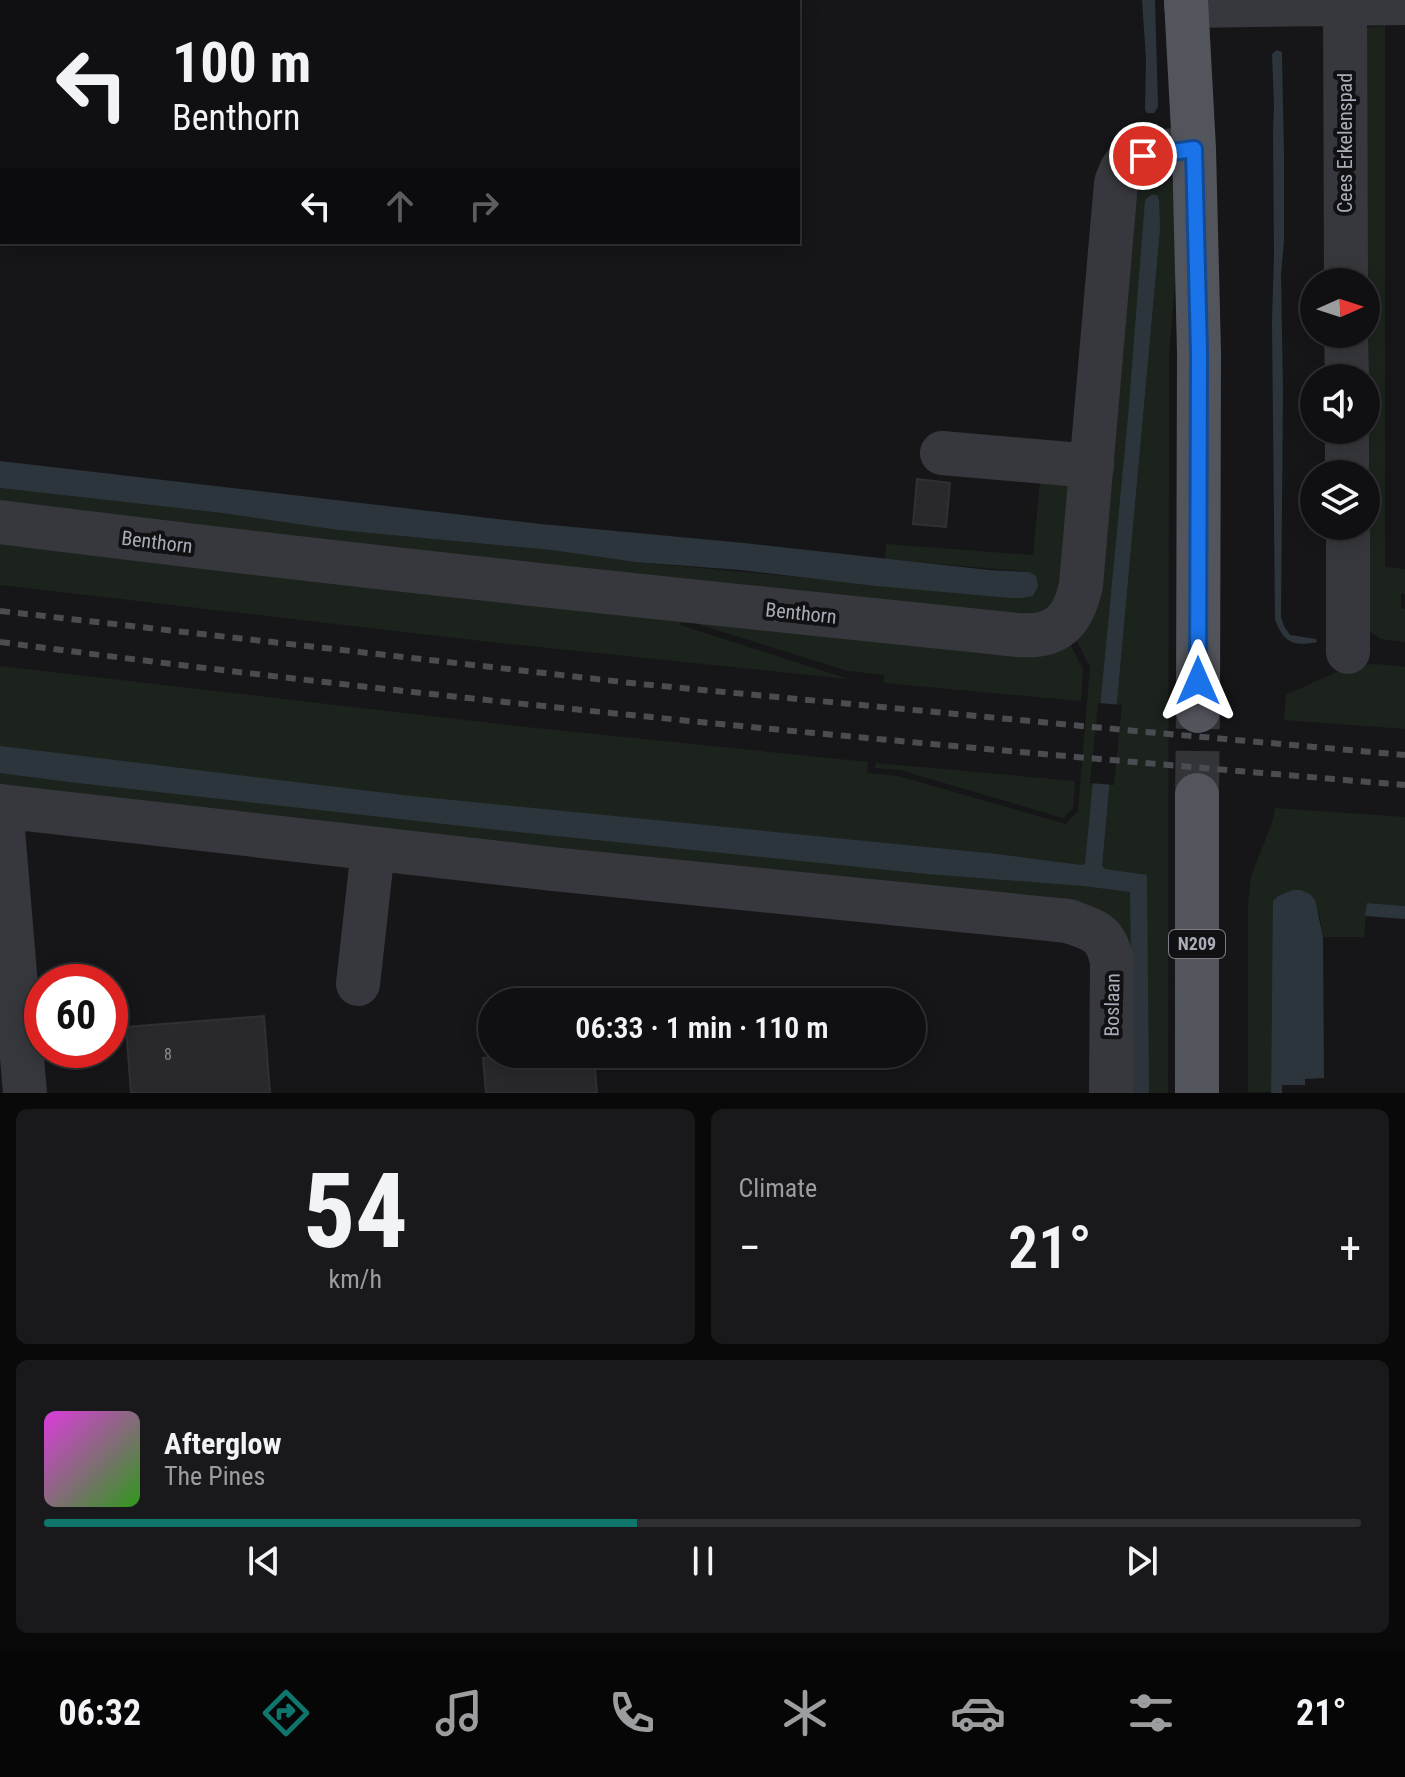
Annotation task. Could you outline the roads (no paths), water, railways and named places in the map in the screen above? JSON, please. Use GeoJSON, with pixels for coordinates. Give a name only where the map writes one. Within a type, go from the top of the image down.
{"type":"FeatureCollection","features":[{"type":"Feature","properties":{"kind":"main road"},"geometry":{"type":"LineString","coordinates":[[1186,3],[1194,149],[1199,352],[1198,711]]}},
{"type":"Feature","properties":{"kind":"main road","name":"N209"},"geometry":{"type":"LineString","coordinates":[[1197,795],[1197,1093]]}},
{"type":"Feature","properties":{"kind":"lane"},"geometry":{"type":"LineString","coordinates":[[1186,3],[1378,4]]}},
{"type":"Feature","properties":{"kind":"lane","name":"Cees Erkelenspad"},"geometry":{"type":"LineString","coordinates":[[1348,268],[1378,4]]}},
{"type":"Feature","properties":{"kind":"lane","name":"Benthorn"},"geometry":{"type":"LineString","coordinates":[[0,522],[215,549],[1027,636],[1055,629],[1072,615],[1081,585],[1116,183],[1128,161],[1156,153],[1194,149]]}},
{"type":"Feature","properties":{"kind":"lane"},"geometry":{"type":"LineString","coordinates":[[942,453],[1092,466]]}},
{"type":"Feature","properties":{"kind":"lane"},"geometry":{"type":"LineString","coordinates":[[1348,540],[1348,652]]}},
{"type":"Feature","properties":{"kind":"lane"},"geometry":{"type":"LineString","coordinates":[[25,1093],[0,806],[373,849],[358,984]]}},
{"type":"Feature","properties":{"kind":"lane","name":"Boslaan"},"geometry":{"type":"LineString","coordinates":[[373,849],[1068,921],[1103,937],[1109,946],[1112,962],[1111,1093]]}},
{"type":"Feature","properties":{"kind":"tunnel"},"geometry":{"type":"LineString","coordinates":[[1197,795],[1198,711]]}},
{"type":"Feature","properties":{"kind":"railway"},"geometry":{"type":"LineString","coordinates":[[0,611],[640,684],[1405,755]]}},
{"type":"Feature","properties":{"kind":"railway"},"geometry":{"type":"LineString","coordinates":[[0,642],[351,685],[702,722],[1405,785]]}}]}
